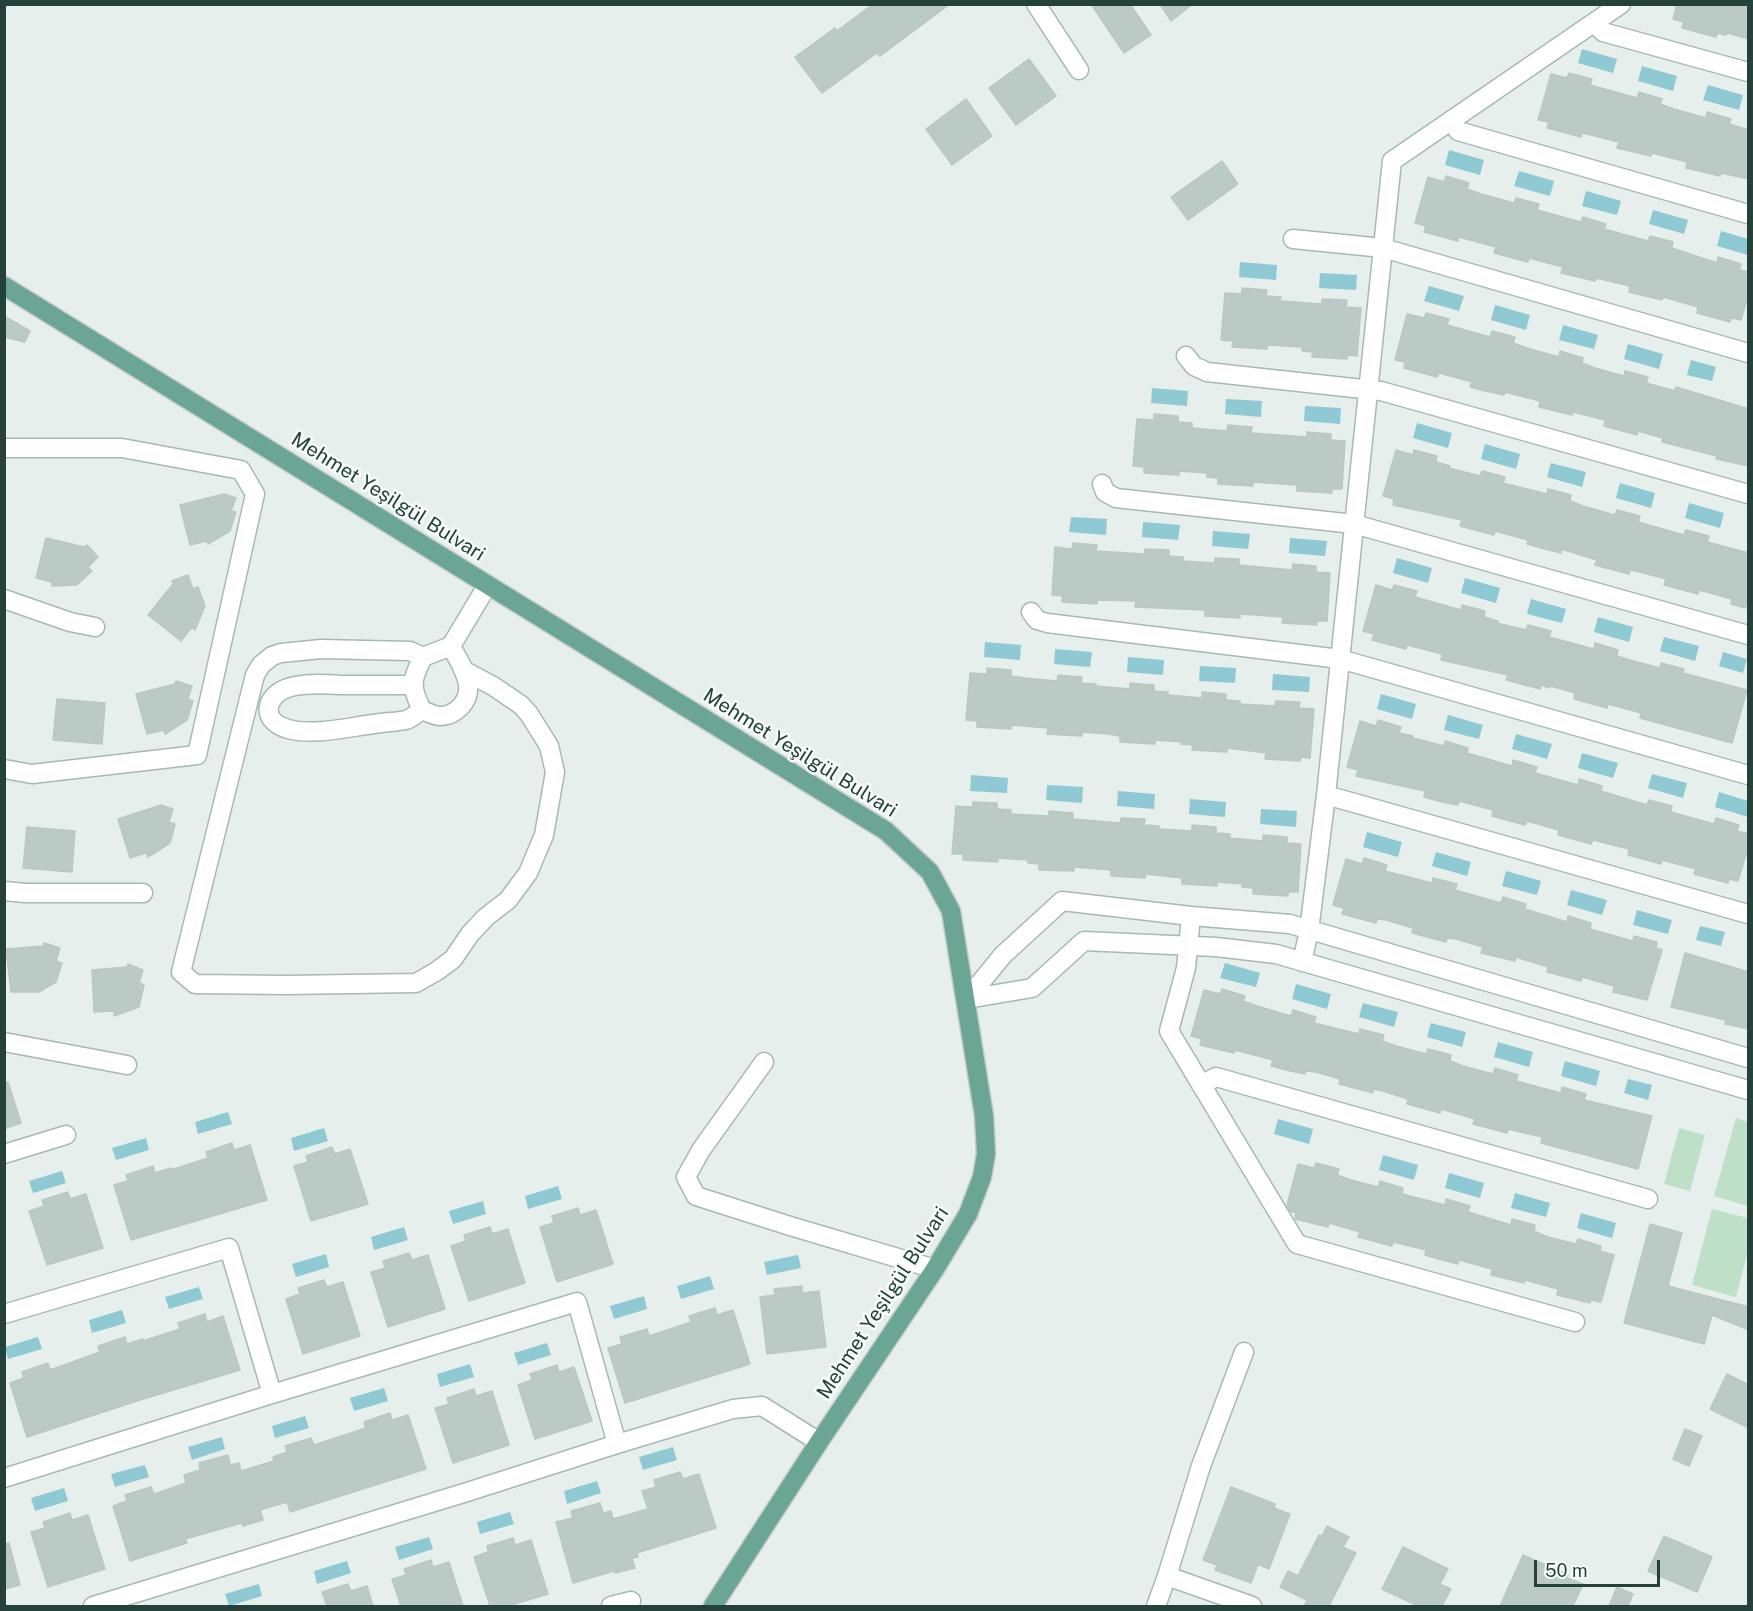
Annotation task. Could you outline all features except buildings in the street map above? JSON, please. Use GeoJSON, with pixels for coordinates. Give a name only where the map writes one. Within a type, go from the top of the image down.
{"type":"FeatureCollection","features":[{"type":"Feature","properties":{"kind":"main road","name":"Mehmet Yeşilgül Bulvari"},"geometry":{"type":"LineString","coordinates":[[4,286],[886,831],[930,872],[951,911],[967,999],[984,1116],[986,1154],[982,1177],[968,1214],[935,1269],[713,1606]]}},
{"type":"Feature","properties":{"kind":"street"},"geometry":{"type":"LineString","coordinates":[[1036,4],[1079,70]]}},
{"type":"Feature","properties":{"kind":"street"},"geometry":{"type":"LineString","coordinates":[[1302,962],[1309,930],[1326,795],[1392,161],[1620,4]]}},
{"type":"Feature","properties":{"kind":"street"},"geometry":{"type":"LineString","coordinates":[[1594,23],[1603,32],[1749,72]]}},
{"type":"Feature","properties":{"kind":"street"},"geometry":{"type":"LineString","coordinates":[[1452,120],[1458,131],[1749,214]]}},
{"type":"Feature","properties":{"kind":"street"},"geometry":{"type":"LineString","coordinates":[[1293,239],[1383,248],[1749,353]]}},
{"type":"Feature","properties":{"kind":"street"},"geometry":{"type":"LineString","coordinates":[[1186,356],[1194,366],[1207,372],[1368,388],[1749,494]]}},
{"type":"Feature","properties":{"kind":"street"},"geometry":{"type":"LineString","coordinates":[[4,448],[122,448],[241,470],[255,494],[197,754],[32,774],[4,769]]}},
{"type":"Feature","properties":{"kind":"street"},"geometry":{"type":"LineString","coordinates":[[1102,484],[1105,492],[1116,498],[1354,524],[1749,634]]}},
{"type":"Feature","properties":{"kind":"street"},"geometry":{"type":"LineString","coordinates":[[422,711],[415,695],[414,676],[423,657],[451,646],[487,586]]}},
{"type":"Feature","properties":{"kind":"street"},"geometry":{"type":"LineString","coordinates":[[4,599],[70,622],[96,627]]}},
{"type":"Feature","properties":{"kind":"street"},"geometry":{"type":"LineString","coordinates":[[1031,612],[1037,621],[1047,623],[1340,659],[1749,775]]}},
{"type":"Feature","properties":{"kind":"street"},"geometry":{"type":"LineString","coordinates":[[414,685],[314,684],[294,686],[274,694],[269,709],[272,718],[282,726],[307,732],[407,719],[422,711],[439,716],[453,713],[462,705],[469,693],[468,683],[451,646]]}},
{"type":"Feature","properties":{"kind":"street"},"geometry":{"type":"LineString","coordinates":[[423,657],[410,651],[321,649],[281,653],[272,656],[261,665],[255,675],[181,972],[195,984],[416,983],[453,959],[470,934],[486,917],[508,900],[528,873],[544,835],[555,772],[549,746],[521,705],[493,686],[463,670]]}},
{"type":"Feature","properties":{"kind":"street"},"geometry":{"type":"LineString","coordinates":[[1326,795],[1749,914]]}},
{"type":"Feature","properties":{"kind":"street"},"geometry":{"type":"LineString","coordinates":[[4,891],[143,893]]}},
{"type":"Feature","properties":{"kind":"street"},"geometry":{"type":"LineString","coordinates":[[967,999],[1003,955],[1062,901],[1283,924],[1749,1058]]}},
{"type":"Feature","properties":{"kind":"street"},"geometry":{"type":"LineString","coordinates":[[1191,916],[1186,968],[1169,1031],[1297,1244],[1575,1322]]}},
{"type":"Feature","properties":{"kind":"street"},"geometry":{"type":"LineString","coordinates":[[1276,954],[1283,924]]}},
{"type":"Feature","properties":{"kind":"street"},"geometry":{"type":"LineString","coordinates":[[967,999],[1032,988],[1084,941],[1216,947],[1276,954],[1749,1090]]}},
{"type":"Feature","properties":{"kind":"street"},"geometry":{"type":"LineString","coordinates":[[4,1042],[127,1065]]}},
{"type":"Feature","properties":{"kind":"street"},"geometry":{"type":"LineString","coordinates":[[764,1062],[701,1150],[686,1177],[696,1196],[935,1269]]}},
{"type":"Feature","properties":{"kind":"street"},"geometry":{"type":"LineString","coordinates":[[1201,1085],[1216,1077],[1648,1199]]}},
{"type":"Feature","properties":{"kind":"street"},"geometry":{"type":"LineString","coordinates":[[4,1154],[66,1135]]}},
{"type":"Feature","properties":{"kind":"street"},"geometry":{"type":"LineString","coordinates":[[4,1314],[229,1248],[272,1394]]}},
{"type":"Feature","properties":{"kind":"street"},"geometry":{"type":"LineString","coordinates":[[4,1478],[577,1302],[617,1444]]}},
{"type":"Feature","properties":{"kind":"street"},"geometry":{"type":"LineString","coordinates":[[1156,1606],[1201,1466],[1244,1352]]}},
{"type":"Feature","properties":{"kind":"street"},"geometry":{"type":"LineString","coordinates":[[93,1606],[734,1409],[762,1406],[819,1442]]}},
{"type":"Feature","properties":{"kind":"street"},"geometry":{"type":"LineString","coordinates":[[1167,1576],[1252,1606]]}},
{"type":"Feature","properties":{"kind":"street"},"geometry":{"type":"LineString","coordinates":[[610,1606],[631,1601],[630,1606]]}},
{"type":"Feature","properties":{"kind":"green space"},"geometry":{"type":"Polygon","coordinates":[[[1736,1118],[1748,1122],[1748,1206],[1714,1196],[1736,1118]]]}},
{"type":"Feature","properties":{"kind":"green space"},"geometry":{"type":"Polygon","coordinates":[[[1679,1128],[1705,1135],[1690,1191],[1664,1184],[1679,1128]]]}},
{"type":"Feature","properties":{"kind":"green space"},"geometry":{"type":"Polygon","coordinates":[[[1712,1209],[1748,1218],[1748,1251],[1736,1297],[1692,1285],[1712,1209]]]}},
{"type":"Feature","properties":{"kind":"water"},"geometry":{"type":"Polygon","coordinates":[[[1582,49],[1617,59],[1613,73],[1578,63],[1582,49]]]}},
{"type":"Feature","properties":{"kind":"water"},"geometry":{"type":"Polygon","coordinates":[[[1642,66],[1677,76],[1673,91],[1638,81],[1642,66]]]}},
{"type":"Feature","properties":{"kind":"water"},"geometry":{"type":"Polygon","coordinates":[[[1708,85],[1743,95],[1739,110],[1703,100],[1708,85]]]}},
{"type":"Feature","properties":{"kind":"water"},"geometry":{"type":"Polygon","coordinates":[[[1449,150],[1484,160],[1480,175],[1445,165],[1449,150]]]}},
{"type":"Feature","properties":{"kind":"water"},"geometry":{"type":"Polygon","coordinates":[[[1519,171],[1554,181],[1550,196],[1514,186],[1519,171]]]}},
{"type":"Feature","properties":{"kind":"water"},"geometry":{"type":"Polygon","coordinates":[[[1586,191],[1621,201],[1617,215],[1582,206],[1586,191]]]}},
{"type":"Feature","properties":{"kind":"water"},"geometry":{"type":"Polygon","coordinates":[[[1653,210],[1688,220],[1684,234],[1649,224],[1653,210]]]}},
{"type":"Feature","properties":{"kind":"water"},"geometry":{"type":"Polygon","coordinates":[[[1721,231],[1748,239],[1748,255],[1717,246],[1721,231]]]}},
{"type":"Feature","properties":{"kind":"water"},"geometry":{"type":"Polygon","coordinates":[[[1240,262],[1277,265],[1276,280],[1239,277],[1240,262]]]}},
{"type":"Feature","properties":{"kind":"water"},"geometry":{"type":"Polygon","coordinates":[[[1320,273],[1357,275],[1356,290],[1319,288],[1320,273]]]}},
{"type":"Feature","properties":{"kind":"water"},"geometry":{"type":"Polygon","coordinates":[[[1429,286],[1464,296],[1459,311],[1424,301],[1429,286]]]}},
{"type":"Feature","properties":{"kind":"water"},"geometry":{"type":"Polygon","coordinates":[[[1495,305],[1530,315],[1526,330],[1491,320],[1495,305]]]}},
{"type":"Feature","properties":{"kind":"water"},"geometry":{"type":"Polygon","coordinates":[[[1563,325],[1598,335],[1594,349],[1559,340],[1563,325]]]}},
{"type":"Feature","properties":{"kind":"water"},"geometry":{"type":"Polygon","coordinates":[[[1628,344],[1663,354],[1659,369],[1624,359],[1628,344]]]}},
{"type":"Feature","properties":{"kind":"water"},"geometry":{"type":"Polygon","coordinates":[[[1691,360],[1716,367],[1712,381],[1687,375],[1691,360]]]}},
{"type":"Feature","properties":{"kind":"water"},"geometry":{"type":"Polygon","coordinates":[[[1152,388],[1188,391],[1187,406],[1151,403],[1152,388]]]}},
{"type":"Feature","properties":{"kind":"water"},"geometry":{"type":"Polygon","coordinates":[[[1226,399],[1262,401],[1261,417],[1225,414],[1226,399]]]}},
{"type":"Feature","properties":{"kind":"water"},"geometry":{"type":"Polygon","coordinates":[[[1305,406],[1341,408],[1340,424],[1304,421],[1305,406]]]}},
{"type":"Feature","properties":{"kind":"water"},"geometry":{"type":"Polygon","coordinates":[[[1417,423],[1452,433],[1448,448],[1413,438],[1417,423]]]}},
{"type":"Feature","properties":{"kind":"water"},"geometry":{"type":"Polygon","coordinates":[[[1485,444],[1520,454],[1516,469],[1481,459],[1485,444]]]}},
{"type":"Feature","properties":{"kind":"water"},"geometry":{"type":"Polygon","coordinates":[[[1551,463],[1586,472],[1582,487],[1547,477],[1551,463]]]}},
{"type":"Feature","properties":{"kind":"water"},"geometry":{"type":"Polygon","coordinates":[[[1620,483],[1655,493],[1651,508],[1616,498],[1620,483]]]}},
{"type":"Feature","properties":{"kind":"water"},"geometry":{"type":"Polygon","coordinates":[[[1689,503],[1724,513],[1720,528],[1685,518],[1689,503]]]}},
{"type":"Feature","properties":{"kind":"water"},"geometry":{"type":"Polygon","coordinates":[[[1071,517],[1107,519],[1106,535],[1069,532],[1071,517]]]}},
{"type":"Feature","properties":{"kind":"water"},"geometry":{"type":"Polygon","coordinates":[[[1143,522],[1180,525],[1178,540],[1142,537],[1143,522]]]}},
{"type":"Feature","properties":{"kind":"water"},"geometry":{"type":"Polygon","coordinates":[[[1213,531],[1250,534],[1248,549],[1212,546],[1213,531]]]}},
{"type":"Feature","properties":{"kind":"water"},"geometry":{"type":"Polygon","coordinates":[[[1290,538],[1327,541],[1325,556],[1289,553],[1290,538]]]}},
{"type":"Feature","properties":{"kind":"water"},"geometry":{"type":"Polygon","coordinates":[[[1397,558],[1432,568],[1428,583],[1393,573],[1397,558]]]}},
{"type":"Feature","properties":{"kind":"water"},"geometry":{"type":"Polygon","coordinates":[[[1465,578],[1500,588],[1496,603],[1461,593],[1465,578]]]}},
{"type":"Feature","properties":{"kind":"water"},"geometry":{"type":"Polygon","coordinates":[[[1531,599],[1566,609],[1562,623],[1527,614],[1531,599]]]}},
{"type":"Feature","properties":{"kind":"water"},"geometry":{"type":"Polygon","coordinates":[[[1598,617],[1633,627],[1629,642],[1594,632],[1598,617]]]}},
{"type":"Feature","properties":{"kind":"water"},"geometry":{"type":"Polygon","coordinates":[[[1664,637],[1699,646],[1695,661],[1660,651],[1664,637]]]}},
{"type":"Feature","properties":{"kind":"water"},"geometry":{"type":"Polygon","coordinates":[[[985,642],[1021,645],[1020,660],[984,657],[985,642]]]}},
{"type":"Feature","properties":{"kind":"water"},"geometry":{"type":"Polygon","coordinates":[[[1055,649],[1092,652],[1090,667],[1054,664],[1055,649]]]}},
{"type":"Feature","properties":{"kind":"water"},"geometry":{"type":"Polygon","coordinates":[[[1723,652],[1747,659],[1743,673],[1719,666],[1723,652]]]}},
{"type":"Feature","properties":{"kind":"water"},"geometry":{"type":"Polygon","coordinates":[[[1128,657],[1164,660],[1163,675],[1127,672],[1128,657]]]}},
{"type":"Feature","properties":{"kind":"water"},"geometry":{"type":"Polygon","coordinates":[[[1200,666],[1236,668],[1235,683],[1199,681],[1200,666]]]}},
{"type":"Feature","properties":{"kind":"water"},"geometry":{"type":"Polygon","coordinates":[[[1273,674],[1310,677],[1309,692],[1272,690],[1273,674]]]}},
{"type":"Feature","properties":{"kind":"water"},"geometry":{"type":"Polygon","coordinates":[[[1381,694],[1416,704],[1412,719],[1377,709],[1381,694]]]}},
{"type":"Feature","properties":{"kind":"water"},"geometry":{"type":"Polygon","coordinates":[[[1448,715],[1483,725],[1479,739],[1444,730],[1448,715]]]}},
{"type":"Feature","properties":{"kind":"water"},"geometry":{"type":"Polygon","coordinates":[[[1516,734],[1552,744],[1547,759],[1512,749],[1516,734]]]}},
{"type":"Feature","properties":{"kind":"water"},"geometry":{"type":"Polygon","coordinates":[[[1582,753],[1618,763],[1613,778],[1578,768],[1582,753]]]}},
{"type":"Feature","properties":{"kind":"water"},"geometry":{"type":"Polygon","coordinates":[[[1652,774],[1687,783],[1683,798],[1648,788],[1652,774]]]}},
{"type":"Feature","properties":{"kind":"water"},"geometry":{"type":"Polygon","coordinates":[[[971,775],[1008,778],[1007,793],[970,791],[971,775]]]}},
{"type":"Feature","properties":{"kind":"water"},"geometry":{"type":"Polygon","coordinates":[[[1047,785],[1083,787],[1082,803],[1046,800],[1047,785]]]}},
{"type":"Feature","properties":{"kind":"water"},"geometry":{"type":"Polygon","coordinates":[[[1118,791],[1155,794],[1154,809],[1117,806],[1118,791]]]}},
{"type":"Feature","properties":{"kind":"water"},"geometry":{"type":"Polygon","coordinates":[[[1719,792],[1748,801],[1748,817],[1715,807],[1719,792]]]}},
{"type":"Feature","properties":{"kind":"water"},"geometry":{"type":"Polygon","coordinates":[[[1190,799],[1226,802],[1225,817],[1189,814],[1190,799]]]}},
{"type":"Feature","properties":{"kind":"water"},"geometry":{"type":"Polygon","coordinates":[[[1261,809],[1297,811],[1296,827],[1260,824],[1261,809]]]}},
{"type":"Feature","properties":{"kind":"water"},"geometry":{"type":"Polygon","coordinates":[[[1367,832],[1402,842],[1398,857],[1363,847],[1367,832]]]}},
{"type":"Feature","properties":{"kind":"water"},"geometry":{"type":"Polygon","coordinates":[[[1436,852],[1471,862],[1467,876],[1432,866],[1436,852]]]}},
{"type":"Feature","properties":{"kind":"water"},"geometry":{"type":"Polygon","coordinates":[[[1506,871],[1541,881],[1537,895],[1502,886],[1506,871]]]}},
{"type":"Feature","properties":{"kind":"water"},"geometry":{"type":"Polygon","coordinates":[[[1571,890],[1607,900],[1602,915],[1567,905],[1571,890]]]}},
{"type":"Feature","properties":{"kind":"water"},"geometry":{"type":"Polygon","coordinates":[[[1637,910],[1672,920],[1668,934],[1633,925],[1637,910]]]}},
{"type":"Feature","properties":{"kind":"water"},"geometry":{"type":"Polygon","coordinates":[[[1700,926],[1725,932],[1721,946],[1696,940],[1700,926]]]}},
{"type":"Feature","properties":{"kind":"water"},"geometry":{"type":"Polygon","coordinates":[[[1225,963],[1260,973],[1256,987],[1220,978],[1225,963]]]}},
{"type":"Feature","properties":{"kind":"water"},"geometry":{"type":"Polygon","coordinates":[[[1296,984],[1331,994],[1327,1009],[1292,999],[1296,984]]]}},
{"type":"Feature","properties":{"kind":"water"},"geometry":{"type":"Polygon","coordinates":[[[1363,1003],[1398,1012],[1394,1027],[1359,1017],[1363,1003]]]}},
{"type":"Feature","properties":{"kind":"water"},"geometry":{"type":"Polygon","coordinates":[[[1431,1023],[1466,1032],[1462,1047],[1427,1037],[1431,1023]]]}},
{"type":"Feature","properties":{"kind":"water"},"geometry":{"type":"Polygon","coordinates":[[[1498,1042],[1533,1052],[1529,1067],[1494,1057],[1498,1042]]]}},
{"type":"Feature","properties":{"kind":"water"},"geometry":{"type":"Polygon","coordinates":[[[1565,1061],[1600,1071],[1596,1086],[1561,1076],[1565,1061]]]}},
{"type":"Feature","properties":{"kind":"water"},"geometry":{"type":"Polygon","coordinates":[[[1628,1079],[1652,1085],[1648,1100],[1624,1093],[1628,1079]]]}},
{"type":"Feature","properties":{"kind":"water"},"geometry":{"type":"Polygon","coordinates":[[[228,1112],[232,1124],[198,1134],[195,1122],[228,1112]]]}},
{"type":"Feature","properties":{"kind":"water"},"geometry":{"type":"Polygon","coordinates":[[[1278,1119],[1313,1129],[1309,1144],[1274,1134],[1278,1119]]]}},
{"type":"Feature","properties":{"kind":"water"},"geometry":{"type":"Polygon","coordinates":[[[324,1128],[328,1141],[294,1151],[291,1138],[324,1128]]]}},
{"type":"Feature","properties":{"kind":"water"},"geometry":{"type":"Polygon","coordinates":[[[146,1138],[149,1150],[116,1160],[112,1148],[146,1138]]]}},
{"type":"Feature","properties":{"kind":"water"},"geometry":{"type":"Polygon","coordinates":[[[1383,1155],[1418,1165],[1414,1180],[1379,1170],[1383,1155]]]}},
{"type":"Feature","properties":{"kind":"water"},"geometry":{"type":"Polygon","coordinates":[[[62,1171],[66,1183],[33,1193],[29,1181],[62,1171]]]}},
{"type":"Feature","properties":{"kind":"water"},"geometry":{"type":"Polygon","coordinates":[[[1449,1173],[1484,1183],[1480,1198],[1445,1188],[1449,1173]]]}},
{"type":"Feature","properties":{"kind":"water"},"geometry":{"type":"Polygon","coordinates":[[[558,1186],[562,1199],[528,1209],[525,1196],[558,1186]]]}},
{"type":"Feature","properties":{"kind":"water"},"geometry":{"type":"Polygon","coordinates":[[[1515,1193],[1550,1203],[1546,1217],[1511,1208],[1515,1193]]]}},
{"type":"Feature","properties":{"kind":"water"},"geometry":{"type":"Polygon","coordinates":[[[483,1201],[486,1214],[453,1224],[449,1211],[483,1201]]]}},
{"type":"Feature","properties":{"kind":"water"},"geometry":{"type":"Polygon","coordinates":[[[1581,1213],[1616,1223],[1612,1238],[1577,1228],[1581,1213]]]}},
{"type":"Feature","properties":{"kind":"water"},"geometry":{"type":"Polygon","coordinates":[[[404,1227],[408,1240],[374,1250],[371,1237],[404,1227]]]}},
{"type":"Feature","properties":{"kind":"water"},"geometry":{"type":"Polygon","coordinates":[[[326,1254],[329,1267],[296,1277],[292,1264],[326,1254]]]}},
{"type":"Feature","properties":{"kind":"water"},"geometry":{"type":"Polygon","coordinates":[[[798,1255],[801,1268],[767,1275],[764,1262],[798,1255]]]}},
{"type":"Feature","properties":{"kind":"water"},"geometry":{"type":"Polygon","coordinates":[[[710,1276],[714,1289],[681,1299],[677,1286],[710,1276]]]}},
{"type":"Feature","properties":{"kind":"water"},"geometry":{"type":"Polygon","coordinates":[[[199,1287],[203,1299],[169,1309],[165,1297],[199,1287]]]}},
{"type":"Feature","properties":{"kind":"water"},"geometry":{"type":"Polygon","coordinates":[[[644,1296],[647,1309],[614,1319],[610,1306],[644,1296]]]}},
{"type":"Feature","properties":{"kind":"water"},"geometry":{"type":"Polygon","coordinates":[[[122,1310],[126,1323],[92,1333],[89,1320],[122,1310]]]}},
{"type":"Feature","properties":{"kind":"water"},"geometry":{"type":"Polygon","coordinates":[[[38,1337],[42,1349],[8,1359],[5,1347],[38,1337]]]}},
{"type":"Feature","properties":{"kind":"water"},"geometry":{"type":"Polygon","coordinates":[[[547,1343],[551,1355],[518,1365],[514,1353],[547,1343]]]}},
{"type":"Feature","properties":{"kind":"water"},"geometry":{"type":"Polygon","coordinates":[[[470,1364],[474,1377],[440,1387],[437,1374],[470,1364]]]}},
{"type":"Feature","properties":{"kind":"water"},"geometry":{"type":"Polygon","coordinates":[[[384,1388],[388,1401],[354,1411],[350,1398],[384,1388]]]}},
{"type":"Feature","properties":{"kind":"water"},"geometry":{"type":"Polygon","coordinates":[[[305,1416],[309,1428],[275,1438],[272,1426],[305,1416]]]}},
{"type":"Feature","properties":{"kind":"water"},"geometry":{"type":"Polygon","coordinates":[[[222,1437],[225,1449],[192,1460],[188,1447],[222,1437]]]}},
{"type":"Feature","properties":{"kind":"water"},"geometry":{"type":"Polygon","coordinates":[[[673,1447],[677,1460],[643,1470],[639,1457],[673,1447]]]}},
{"type":"Feature","properties":{"kind":"water"},"geometry":{"type":"Polygon","coordinates":[[[145,1465],[149,1477],[115,1487],[111,1474],[145,1465]]]}},
{"type":"Feature","properties":{"kind":"water"},"geometry":{"type":"Polygon","coordinates":[[[597,1481],[601,1493],[567,1504],[564,1491],[597,1481]]]}},
{"type":"Feature","properties":{"kind":"water"},"geometry":{"type":"Polygon","coordinates":[[[64,1488],[68,1501],[35,1511],[31,1498],[64,1488]]]}},
{"type":"Feature","properties":{"kind":"water"},"geometry":{"type":"Polygon","coordinates":[[[510,1512],[514,1524],[480,1534],[477,1522],[510,1512]]]}},
{"type":"Feature","properties":{"kind":"water"},"geometry":{"type":"Polygon","coordinates":[[[429,1537],[433,1549],[399,1560],[395,1547],[429,1537]]]}},
{"type":"Feature","properties":{"kind":"water"},"geometry":{"type":"Polygon","coordinates":[[[347,1561],[351,1573],[317,1584],[314,1571],[347,1561]]]}},
{"type":"Feature","properties":{"kind":"water"},"geometry":{"type":"Polygon","coordinates":[[[259,1584],[262,1596],[229,1606],[225,1594],[259,1584]]]}}]}
